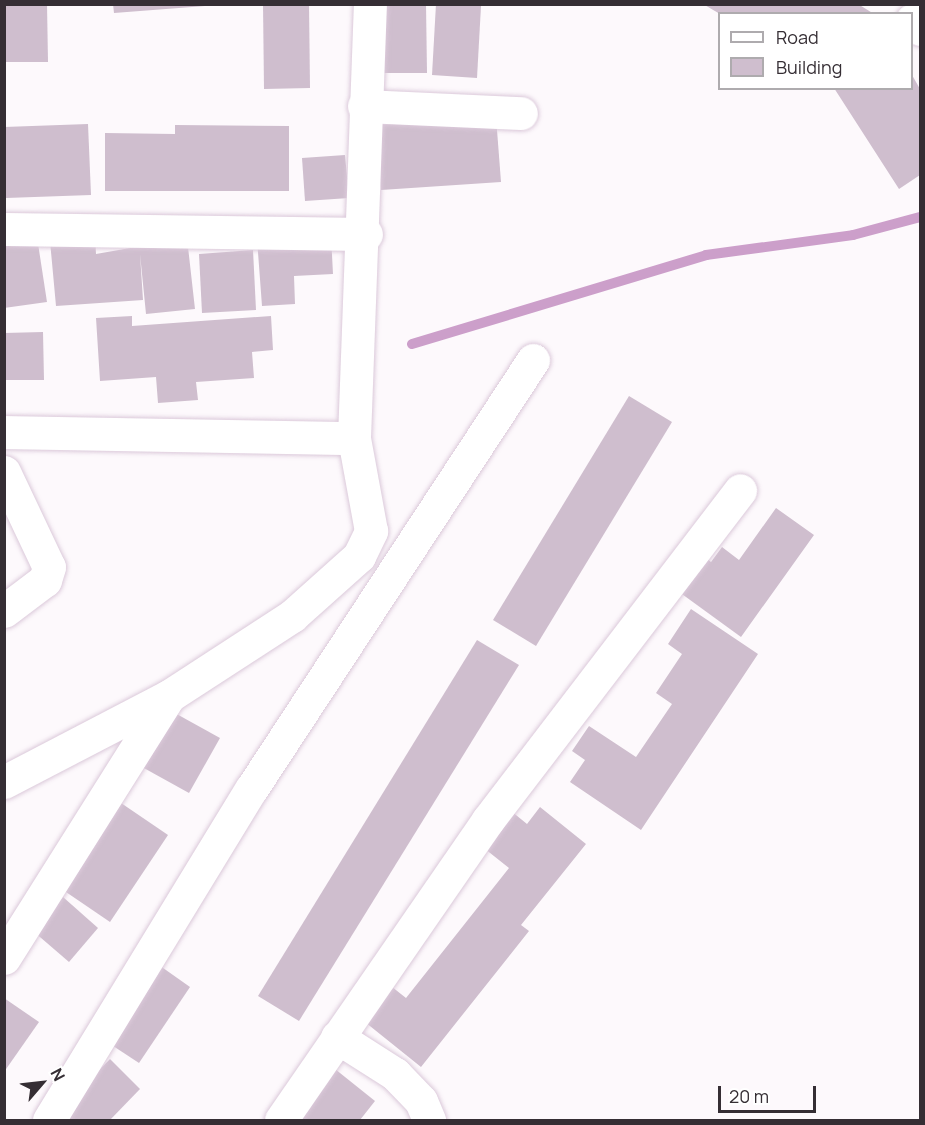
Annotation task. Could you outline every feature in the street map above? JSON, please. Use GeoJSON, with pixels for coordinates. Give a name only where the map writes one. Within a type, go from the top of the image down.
{"type":"FeatureCollection","features":[{"type":"Feature","properties":{"kind":"street"},"geometry":{"type":"LineString","coordinates":[[4,782],[169,696],[292,616],[359,556],[371,531],[354,438],[366,234],[364,106],[370,4]]}},
{"type":"Feature","properties":{"kind":"street"},"geometry":{"type":"LineString","coordinates":[[364,106],[520,113]]}},
{"type":"Feature","properties":{"kind":"street"},"geometry":{"type":"LineString","coordinates":[[4,230],[366,234]]}},
{"type":"Feature","properties":{"kind":"street"},"geometry":{"type":"LineString","coordinates":[[49,1120],[252,788],[533,360]]}},
{"type":"Feature","properties":{"kind":"street"},"geometry":{"type":"LineString","coordinates":[[4,432],[354,438]]}},
{"type":"Feature","properties":{"kind":"street"},"geometry":{"type":"LineString","coordinates":[[4,472],[50,567],[45,580],[4,611]]}},
{"type":"Feature","properties":{"kind":"street"},"geometry":{"type":"LineString","coordinates":[[280,1120],[488,820],[740,490]]}},
{"type":"Feature","properties":{"kind":"street"},"geometry":{"type":"LineString","coordinates":[[371,531],[404,557]]}},
{"type":"Feature","properties":{"kind":"street"},"geometry":{"type":"LineString","coordinates":[[4,958],[169,696]]}},
{"type":"Feature","properties":{"kind":"street"},"geometry":{"type":"LineString","coordinates":[[337,1037],[395,1074],[421,1101],[429,1120]]}},
{"type":"Feature","properties":{"kind":"building"},"geometry":{"type":"Polygon","coordinates":[[[4,4],[47,4],[48,62],[4,62],[4,4]]]}},
{"type":"Feature","properties":{"kind":"building"},"geometry":{"type":"Polygon","coordinates":[[[113,4],[205,4],[205,6],[114,13],[113,4]]]}},
{"type":"Feature","properties":{"kind":"building"},"geometry":{"type":"Polygon","coordinates":[[[263,4],[309,4],[310,88],[264,89],[263,4]]]}},
{"type":"Feature","properties":{"kind":"building"},"geometry":{"type":"Polygon","coordinates":[[[374,4],[426,4],[427,73],[374,73],[374,4]]]}},
{"type":"Feature","properties":{"kind":"building"},"geometry":{"type":"Polygon","coordinates":[[[436,4],[481,6],[477,78],[432,75],[436,4]]]}},
{"type":"Feature","properties":{"kind":"building"},"geometry":{"type":"Polygon","coordinates":[[[703,4],[858,4],[871,12],[718,12],[703,4]]]}},
{"type":"Feature","properties":{"kind":"building"},"geometry":{"type":"Polygon","coordinates":[[[913,77],[920,89],[920,175],[899,189],[835,90],[913,90],[913,77]]]}},
{"type":"Feature","properties":{"kind":"building"},"geometry":{"type":"Polygon","coordinates":[[[496,117],[501,182],[381,190],[376,125],[496,117]]]}},
{"type":"Feature","properties":{"kind":"building"},"geometry":{"type":"Polygon","coordinates":[[[88,124],[91,195],[6,198],[4,127],[88,124]]]}},
{"type":"Feature","properties":{"kind":"building"},"geometry":{"type":"Polygon","coordinates":[[[175,125],[289,126],[289,191],[105,191],[105,133],[175,134],[175,125]]]}},
{"type":"Feature","properties":{"kind":"building"},"geometry":{"type":"Polygon","coordinates":[[[345,155],[349,198],[305,201],[302,158],[345,155]]]}},
{"type":"Feature","properties":{"kind":"building"},"geometry":{"type":"Polygon","coordinates":[[[331,235],[333,274],[294,276],[295,304],[262,306],[257,239],[331,235]]]}},
{"type":"Feature","properties":{"kind":"building"},"geometry":{"type":"Polygon","coordinates":[[[37,237],[47,302],[4,308],[4,241],[37,237]]]}},
{"type":"Feature","properties":{"kind":"building"},"geometry":{"type":"Polygon","coordinates":[[[95,237],[96,254],[187,238],[195,309],[146,314],[140,254],[143,300],[56,306],[50,241],[95,237]]]}},
{"type":"Feature","properties":{"kind":"building"},"geometry":{"type":"Polygon","coordinates":[[[253,250],[256,310],[202,313],[199,254],[253,250]]]}},
{"type":"Feature","properties":{"kind":"building"},"geometry":{"type":"Polygon","coordinates":[[[132,316],[132,326],[271,316],[273,350],[252,352],[254,378],[196,382],[198,400],[158,403],[156,377],[100,381],[96,318],[132,316]]]}},
{"type":"Feature","properties":{"kind":"building"},"geometry":{"type":"Polygon","coordinates":[[[43,332],[44,380],[4,380],[4,333],[43,332]]]}},
{"type":"Feature","properties":{"kind":"building"},"geometry":{"type":"Polygon","coordinates":[[[629,396],[672,422],[536,646],[493,620],[629,396]]]}},
{"type":"Feature","properties":{"kind":"building"},"geometry":{"type":"Polygon","coordinates":[[[776,508],[814,535],[741,637],[675,589],[700,553],[711,562],[722,547],[739,560],[776,508]]]}},
{"type":"Feature","properties":{"kind":"building"},"geometry":{"type":"Polygon","coordinates":[[[691,609],[758,654],[641,830],[570,782],[585,760],[572,751],[589,726],[636,757],[672,704],[656,693],[682,654],[668,644],[691,609]]]}},
{"type":"Feature","properties":{"kind":"building"},"geometry":{"type":"Polygon","coordinates":[[[477,640],[519,665],[299,1021],[258,996],[477,640]]]}},
{"type":"Feature","properties":{"kind":"building"},"geometry":{"type":"Polygon","coordinates":[[[173,712],[220,738],[189,793],[142,767],[173,712]]]}},
{"type":"Feature","properties":{"kind":"building"},"geometry":{"type":"Polygon","coordinates":[[[499,801],[527,824],[540,807],[586,844],[521,925],[529,931],[421,1067],[355,1014],[382,979],[406,998],[509,868],[470,837],[499,801]]]}},
{"type":"Feature","properties":{"kind":"building"},"geometry":{"type":"Polygon","coordinates":[[[121,803],[168,835],[110,922],[63,890],[121,803]]]}},
{"type":"Feature","properties":{"kind":"building"},"geometry":{"type":"Polygon","coordinates":[[[63,897],[98,928],[69,962],[33,931],[63,897]]]}},
{"type":"Feature","properties":{"kind":"building"},"geometry":{"type":"Polygon","coordinates":[[[156,963],[190,987],[139,1063],[104,1040],[156,963]]]}},
{"type":"Feature","properties":{"kind":"building"},"geometry":{"type":"Polygon","coordinates":[[[4,998],[39,1022],[4,1072],[4,998]]]}},
{"type":"Feature","properties":{"kind":"building"},"geometry":{"type":"Polygon","coordinates":[[[110,1059],[140,1089],[110,1120],[50,1120],[110,1059]]]}},
{"type":"Feature","properties":{"kind":"building"},"geometry":{"type":"Polygon","coordinates":[[[335,1069],[375,1101],[360,1120],[295,1120],[335,1069]]]}},
{"type":"Feature","properties":{"kind":"waterway"},"geometry":{"type":"LineString","coordinates":[[412,344],[706,255],[853,235],[920,217]]}}]}
